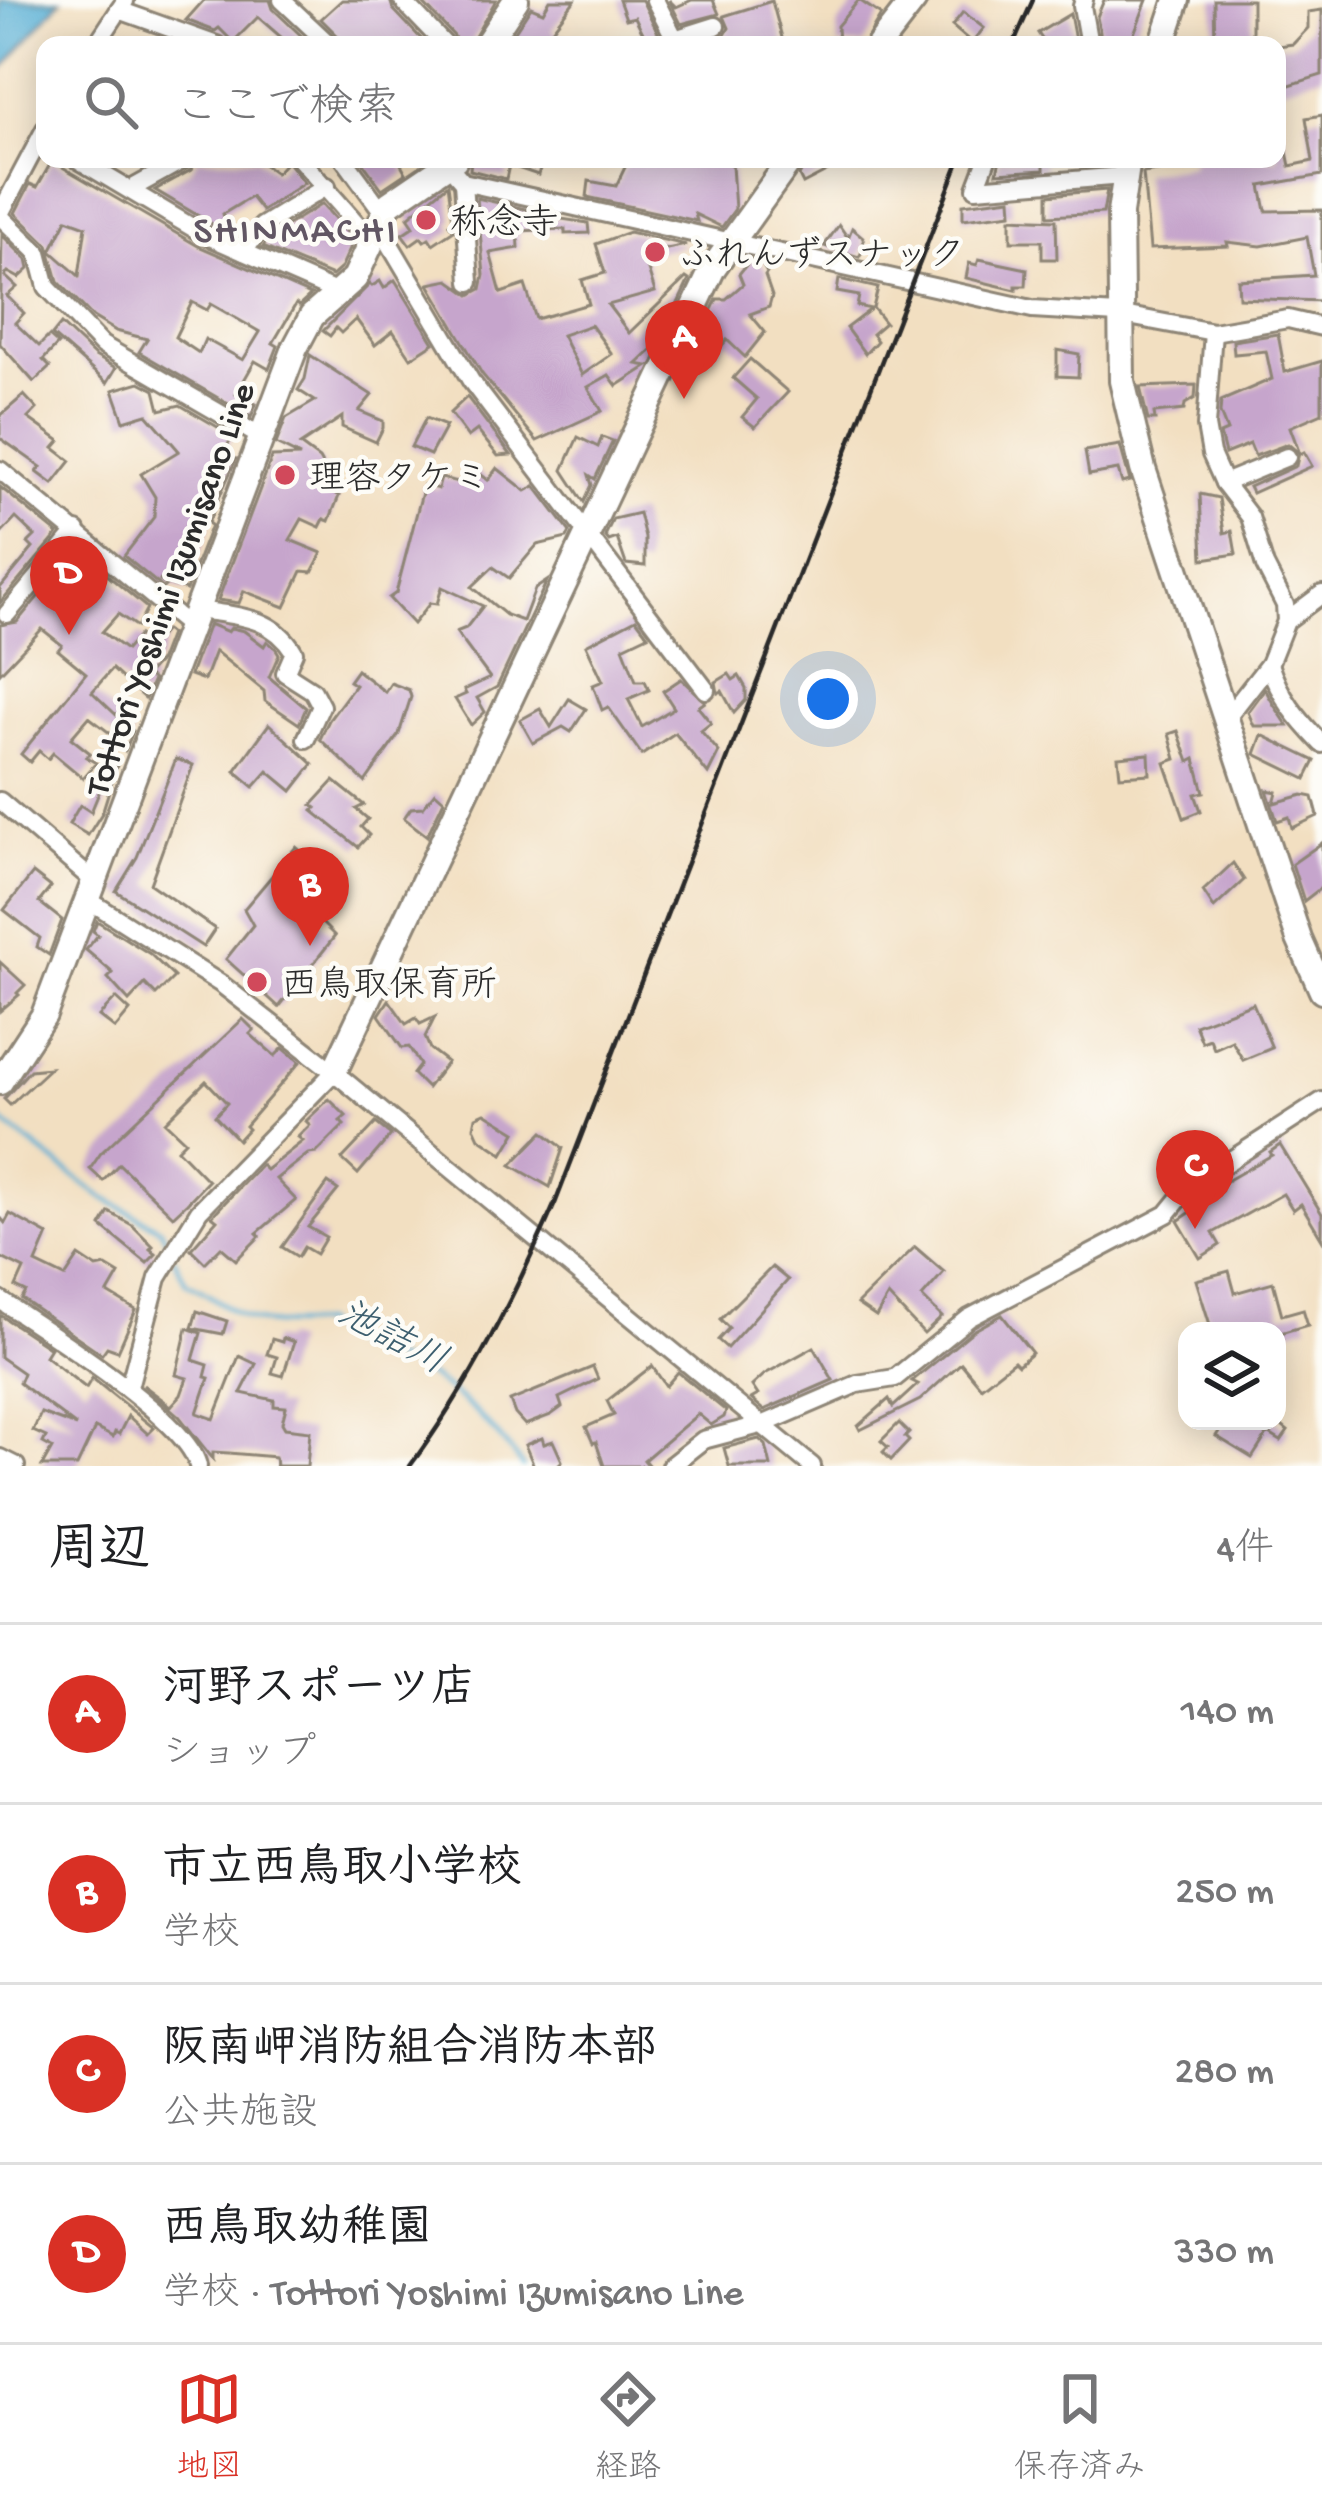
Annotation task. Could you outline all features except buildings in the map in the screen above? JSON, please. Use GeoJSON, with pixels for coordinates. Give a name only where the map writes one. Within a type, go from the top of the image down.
{"type":"FeatureCollection","features":[{"type":"Feature","properties":{"kind":"street"},"geometry":{"type":"LineString","coordinates":[[282,0],[320,36]]}},
{"type":"Feature","properties":{"kind":"street"},"geometry":{"type":"LineString","coordinates":[[402,0],[436,36]]}},
{"type":"Feature","properties":{"kind":"street"},"geometry":{"type":"LineString","coordinates":[[492,36],[516,0]]}},
{"type":"Feature","properties":{"kind":"street"},"geometry":{"type":"LineString","coordinates":[[655,0],[673,36]]}},
{"type":"Feature","properties":{"kind":"street"},"geometry":{"type":"LineString","coordinates":[[886,36],[914,0]]}},
{"type":"Feature","properties":{"kind":"street"},"geometry":{"type":"LineString","coordinates":[[1084,0],[1088,36]]}},
{"type":"Feature","properties":{"kind":"street"},"geometry":{"type":"LineString","coordinates":[[1165,36],[1177,0]]}},
{"type":"Feature","properties":{"kind":"street"},"geometry":{"type":"LineString","coordinates":[[102,36],[122,5],[196,36]]}},
{"type":"Feature","properties":{"kind":"street"},"geometry":{"type":"LineString","coordinates":[[684,36],[716,26]]}},
{"type":"Feature","properties":{"kind":"street"},"geometry":{"type":"LineString","coordinates":[[36,149],[0,215],[38,253],[47,287],[102,346],[261,436]]}},
{"type":"Feature","properties":{"kind":"street"},"geometry":{"type":"LineString","coordinates":[[93,168],[205,235],[338,293]]}},
{"type":"Feature","properties":{"kind":"street"},"geometry":{"type":"LineString","coordinates":[[130,189],[168,168]]}},
{"type":"Feature","properties":{"kind":"street"},"geometry":{"type":"LineString","coordinates":[[309,168],[380,228]]}},
{"type":"Feature","properties":{"kind":"street"},"geometry":{"type":"LineString","coordinates":[[349,168],[471,381],[706,691]]}},
{"type":"Feature","properties":{"kind":"street","name":"Tottori Yoshimi Izumisano Line"},"geometry":{"type":"LineString","coordinates":[[0,1082],[44,1015],[295,348],[312,316],[355,278],[400,194],[448,168]]}},
{"type":"Feature","properties":{"kind":"street"},"geometry":{"type":"LineString","coordinates":[[452,168],[470,282]]}},
{"type":"Feature","properties":{"kind":"street"},"geometry":{"type":"LineString","coordinates":[[459,168],[730,242],[1032,309],[1118,314],[1213,332],[1288,319],[1322,327]]}},
{"type":"Feature","properties":{"kind":"street"},"geometry":{"type":"LineString","coordinates":[[128,1387],[158,1278],[200,1211],[334,1072],[712,268],[784,168]]}},
{"type":"Feature","properties":{"kind":"street"},"geometry":{"type":"LineString","coordinates":[[983,168],[976,188],[1056,181],[1120,168]]}},
{"type":"Feature","properties":{"kind":"street"},"geometry":{"type":"LineString","coordinates":[[1054,168],[1056,181]]}},
{"type":"Feature","properties":{"kind":"street"},"geometry":{"type":"LineString","coordinates":[[1125,168],[1118,314],[1122,381],[1143,469],[1299,939],[1322,991]]}},
{"type":"Feature","properties":{"kind":"street"},"geometry":{"type":"LineString","coordinates":[[244,252],[262,226],[327,186]]}},
{"type":"Feature","properties":{"kind":"street"},"geometry":{"type":"LineString","coordinates":[[1213,332],[1206,427],[1211,454],[1224,483],[1250,517],[1265,566],[1285,605],[1286,621],[1269,664],[1226,719]]}},
{"type":"Feature","properties":{"kind":"street"},"geometry":{"type":"LineString","coordinates":[[1224,483],[1287,457]]}},
{"type":"Feature","properties":{"kind":"street"},"geometry":{"type":"LineString","coordinates":[[0,470],[194,618],[250,618],[274,626],[295,652],[285,674],[313,691],[321,706],[306,739]]}},
{"type":"Feature","properties":{"kind":"street"},"geometry":{"type":"LineString","coordinates":[[7,614],[77,531]]}},
{"type":"Feature","properties":{"kind":"street"},"geometry":{"type":"LineString","coordinates":[[1286,621],[1322,594]]}},
{"type":"Feature","properties":{"kind":"street"},"geometry":{"type":"LineString","coordinates":[[1269,664],[1292,712],[1322,744]]}},
{"type":"Feature","properties":{"kind":"street"},"geometry":{"type":"LineString","coordinates":[[0,801],[93,892],[334,1072],[812,1466]]}},
{"type":"Feature","properties":{"kind":"street"},"geometry":{"type":"LineString","coordinates":[[670,1466],[703,1440],[764,1424],[857,1384],[895,1378],[969,1318],[1167,1214],[1189,1187],[1322,1101]]}},
{"type":"Feature","properties":{"kind":"street"},"geometry":{"type":"LineString","coordinates":[[0,1300],[128,1387],[189,1447],[198,1466]]}},
{"type":"Feature","properties":{"kind":"street"},"geometry":{"type":"LineString","coordinates":[[0,1458],[16,1466]]}},
{"type":"Feature","properties":{"kind":"water"},"geometry":{"type":"Polygon","coordinates":[[[0,0],[61,0],[0,72],[0,0]]]}},
{"type":"Feature","properties":{"kind":"waterway","name":"池詰川"},"geometry":{"type":"LineString","coordinates":[[0,1120],[100,1196],[161,1229],[170,1247]]}},
{"type":"Feature","properties":{"kind":"waterway","name":"池詰川"},"geometry":{"type":"LineString","coordinates":[[174,1258],[186,1283],[245,1317],[274,1324],[323,1323],[356,1346],[417,1369],[475,1412],[523,1466]]}},
{"type":"Feature","properties":{"kind":"railway"},"geometry":{"type":"LineString","coordinates":[[1017,36],[1033,0]]}},
{"type":"Feature","properties":{"kind":"railway"},"geometry":{"type":"LineString","coordinates":[[410,1466],[490,1338],[556,1201],[957,168]]}},
{"type":"Feature","properties":{"kind":"place","name":"称念寺"},"geometry":{"type":"Point","coordinates":[426,220]}},
{"type":"Feature","properties":{"kind":"place","name":"ふれんずスナック"},"geometry":{"type":"Point","coordinates":[655,252]}},
{"type":"Feature","properties":{"kind":"place","name":"河野スポーツ店"},"geometry":{"type":"Point","coordinates":[684,399]}},
{"type":"Feature","properties":{"kind":"place","name":"理容タケミ"},"geometry":{"type":"Point","coordinates":[285,475]}},
{"type":"Feature","properties":{"kind":"place","name":"西鳥取幼稚園"},"geometry":{"type":"Point","coordinates":[69,635]}},
{"type":"Feature","properties":{"kind":"place","name":"市立西鳥取小学校"},"geometry":{"type":"Point","coordinates":[310,946]}},
{"type":"Feature","properties":{"kind":"place","name":"西鳥取保育所"},"geometry":{"type":"Point","coordinates":[257,982]}},
{"type":"Feature","properties":{"kind":"place","name":"阪南岬消防組合消防本部"},"geometry":{"type":"Point","coordinates":[1195,1229]}},
{"type":"Feature","properties":{"kind":"district","name":"SHINMACHI"},"geometry":{"type":"Point","coordinates":[296,227]}}]}
